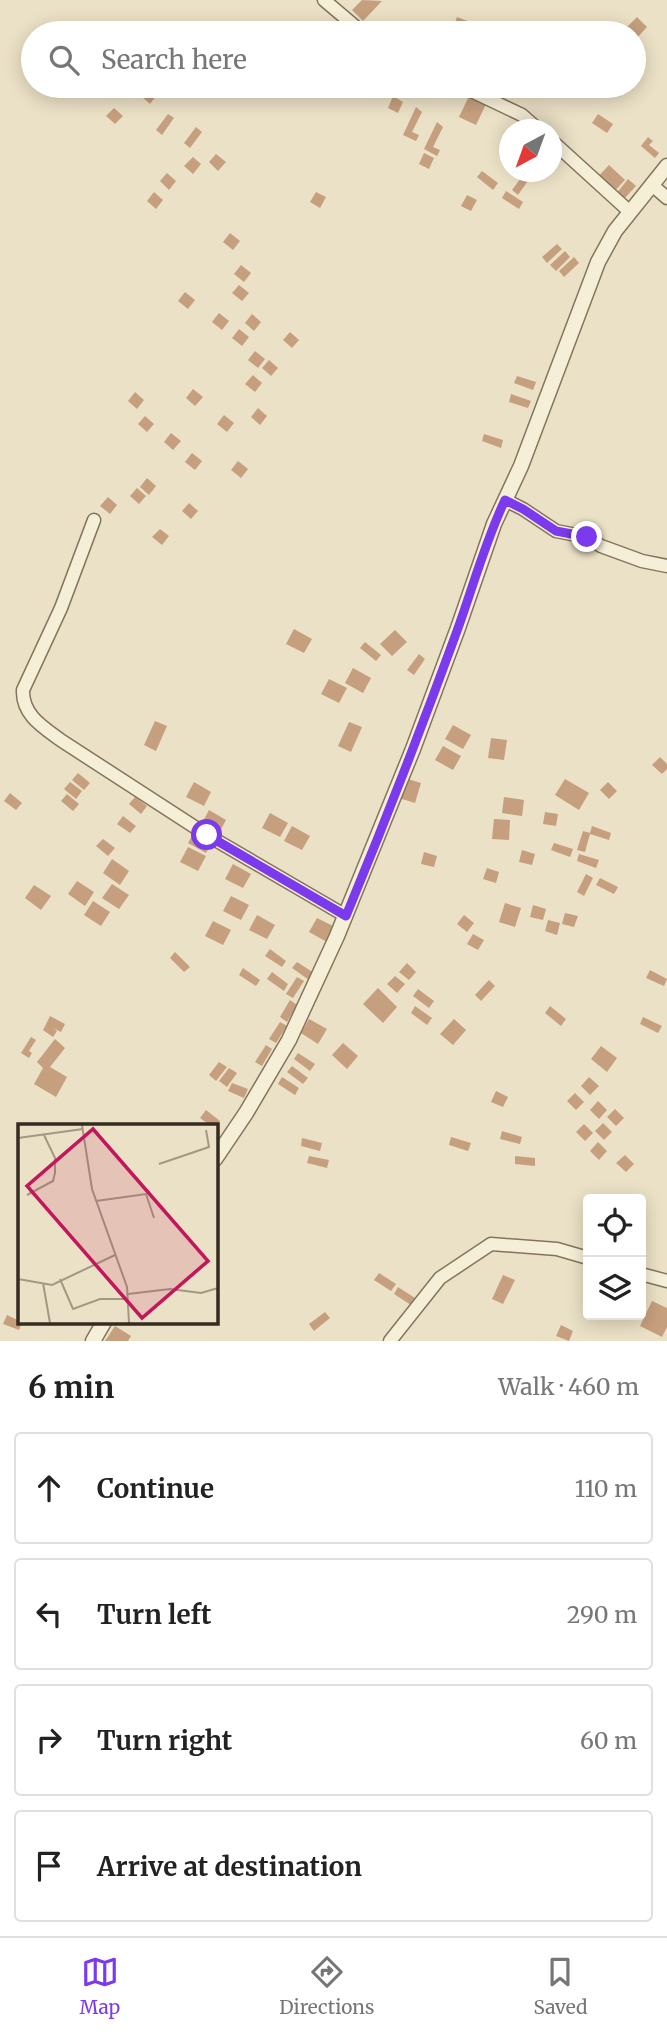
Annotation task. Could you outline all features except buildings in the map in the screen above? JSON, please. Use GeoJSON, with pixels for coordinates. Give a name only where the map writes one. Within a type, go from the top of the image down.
{"type":"FeatureCollection","features":[{"type":"Feature","properties":{"kind":"street"},"geometry":{"type":"LineString","coordinates":[[324,0],[349,21]]}},
{"type":"Feature","properties":{"kind":"street"},"geometry":{"type":"LineString","coordinates":[[486,98],[527,119]]}},
{"type":"Feature","properties":{"kind":"street"},"geometry":{"type":"LineString","coordinates":[[562,151],[630,212]]}},
{"type":"Feature","properties":{"kind":"street"},"geometry":{"type":"LineString","coordinates":[[217,1156],[289,1040],[346,916],[413,749],[494,524],[521,466],[585,291],[615,231],[667,166]]}},
{"type":"Feature","properties":{"kind":"street"},"geometry":{"type":"LineString","coordinates":[[652,185],[667,198]]}},
{"type":"Feature","properties":{"kind":"street"},"geometry":{"type":"LineString","coordinates":[[505,500],[556,531],[587,537],[601,546],[642,561],[667,566]]}},
{"type":"Feature","properties":{"kind":"street"},"geometry":{"type":"LineString","coordinates":[[94,520],[61,608],[23,690],[23,704],[39,724],[151,799],[346,916]]}},
{"type":"Feature","properties":{"kind":"street"},"geometry":{"type":"LineString","coordinates":[[390,1341],[440,1278],[491,1244],[557,1249],[585,1257]]}},
{"type":"Feature","properties":{"kind":"street"},"geometry":{"type":"LineString","coordinates":[[646,1276],[667,1282]]}},
{"type":"Feature","properties":{"kind":"street"},"geometry":{"type":"LineString","coordinates":[[93,1341],[103,1324]]}},
{"type":"Feature","properties":{"kind":"route"},"geometry":{"type":"LineString","coordinates":[[207,835],[346,916],[413,749],[505,500],[556,531],[587,537]]}}]}
